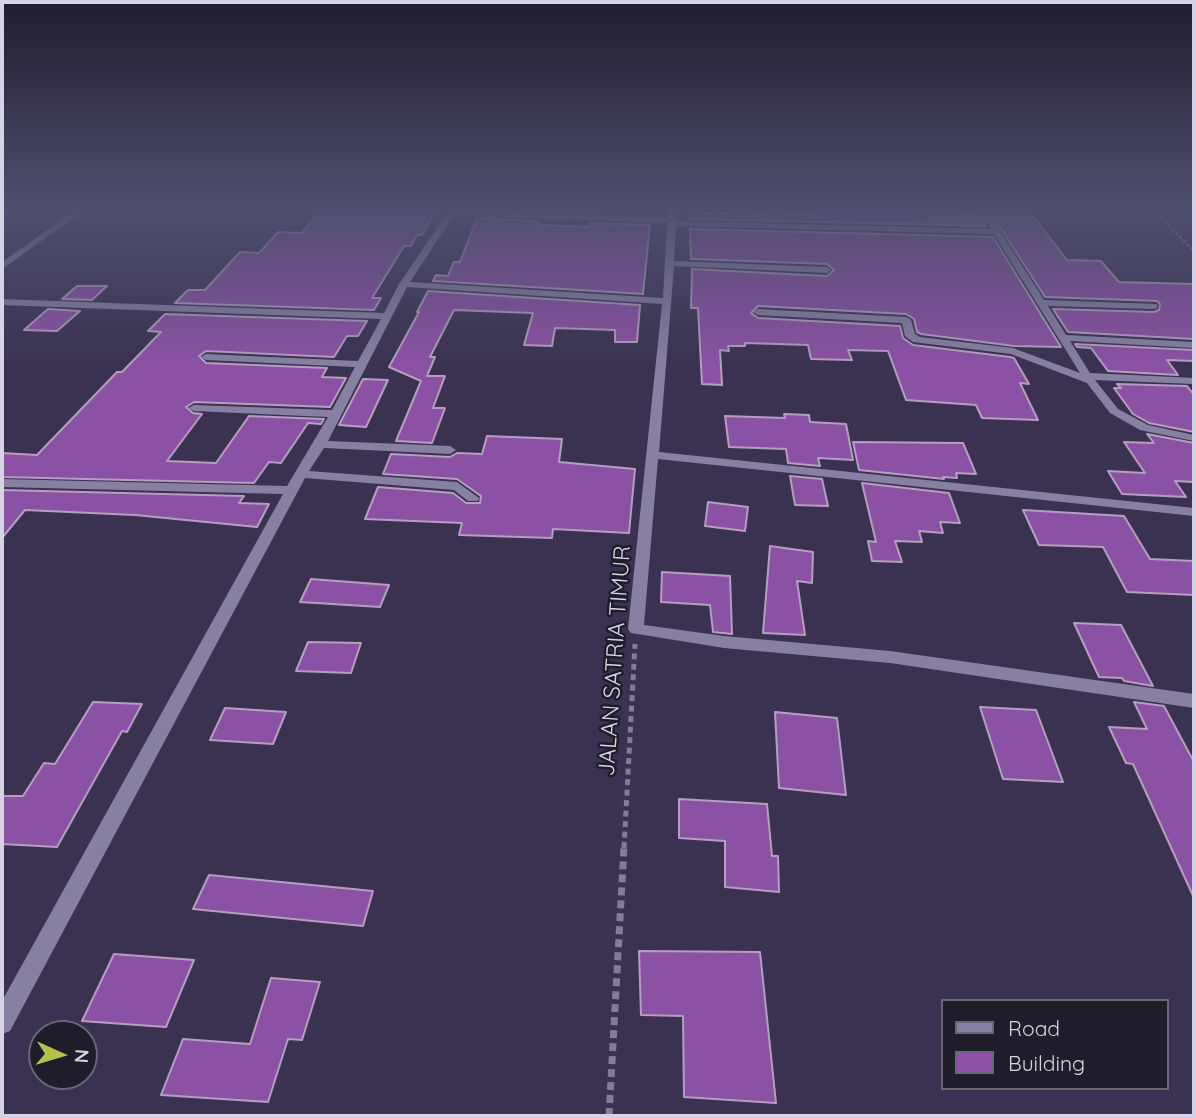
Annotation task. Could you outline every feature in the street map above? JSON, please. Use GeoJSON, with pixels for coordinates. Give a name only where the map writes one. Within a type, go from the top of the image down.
{"type":"FeatureCollection","features":[{"type":"Feature","properties":{"kind":"street"},"geometry":{"type":"LineString","coordinates":[[2,1023],[291,490],[320,444],[404,284],[419,261]]}},
{"type":"Feature","properties":{"kind":"street"},"geometry":{"type":"LineString","coordinates":[[1015,261],[1089,379],[1121,418],[1144,428],[1194,439]]}},
{"type":"Feature","properties":{"kind":"street"},"geometry":{"type":"LineString","coordinates":[[668,262],[827,270]]}},
{"type":"Feature","properties":{"kind":"street","name":"JALAN SATRIA TIMUR"},"geometry":{"type":"LineString","coordinates":[[636,629],[667,301],[668,262]]}},
{"type":"Feature","properties":{"kind":"street"},"geometry":{"type":"LineString","coordinates":[[404,284],[667,301]]}},
{"type":"Feature","properties":{"kind":"street"},"geometry":{"type":"LineString","coordinates":[[2,302],[388,316]]}},
{"type":"Feature","properties":{"kind":"street"},"geometry":{"type":"LineString","coordinates":[[1042,303],[1154,306]]}},
{"type":"Feature","properties":{"kind":"street"},"geometry":{"type":"LineString","coordinates":[[758,312],[906,320],[910,336],[917,340],[1013,351],[1089,379],[1194,381]]}},
{"type":"Feature","properties":{"kind":"street"},"geometry":{"type":"LineString","coordinates":[[1064,338],[1194,345]]}},
{"type":"Feature","properties":{"kind":"street"},"geometry":{"type":"LineString","coordinates":[[206,357],[362,364]]}},
{"type":"Feature","properties":{"kind":"street"},"geometry":{"type":"LineString","coordinates":[[194,408],[336,414]]}},
{"type":"Feature","properties":{"kind":"street"},"geometry":{"type":"LineString","coordinates":[[320,444],[450,450]]}},
{"type":"Feature","properties":{"kind":"street"},"geometry":{"type":"LineString","coordinates":[[653,455],[1194,512]]}},
{"type":"Feature","properties":{"kind":"street"},"geometry":{"type":"LineString","coordinates":[[300,474],[457,486],[473,498]]}},
{"type":"Feature","properties":{"kind":"street"},"geometry":{"type":"LineString","coordinates":[[2,483],[291,490]]}},
{"type":"Feature","properties":{"kind":"street"},"geometry":{"type":"LineString","coordinates":[[636,629],[724,642],[1005,672],[1194,701]]}},
{"type":"Feature","properties":{"kind":"path","name":"JALAN SATRIA TIMUR"},"geometry":{"type":"LineString","coordinates":[[609,1116],[636,629]]}},
{"type":"Feature","properties":{"kind":"building"},"geometry":{"type":"Polygon","coordinates":[[[232,261],[395,261],[372,298],[381,298],[374,310],[175,303],[188,290],[205,290],[232,261]]]}},
{"type":"Feature","properties":{"kind":"building"},"geometry":{"type":"Polygon","coordinates":[[[646,261],[643,294],[433,281],[436,275],[448,276],[454,262],[646,261]]]}},
{"type":"Feature","properties":{"kind":"building"},"geometry":{"type":"Polygon","coordinates":[[[750,261],[1008,261],[1061,347],[1014,346],[921,334],[917,332],[914,319],[906,314],[758,306],[751,313],[758,318],[900,326],[903,338],[913,345],[1014,358],[1029,384],[1020,383],[1038,420],[982,418],[976,405],[906,400],[888,351],[848,350],[852,360],[811,359],[808,345],[745,343],[745,346],[728,346],[729,351],[720,350],[722,385],[702,384],[698,308],[691,308],[692,269],[827,276],[834,270],[827,264],[750,261]]]}},
{"type":"Feature","properties":{"kind":"building"},"geometry":{"type":"Polygon","coordinates":[[[1022,261],[1101,261],[1119,282],[1194,284],[1194,339],[1068,332],[1053,309],[1154,312],[1159,310],[1160,304],[1157,301],[1045,297],[1022,261]]]}},
{"type":"Feature","properties":{"kind":"building"},"geometry":{"type":"Polygon","coordinates":[[[77,286],[107,286],[92,300],[62,299],[77,286]]]}},
{"type":"Feature","properties":{"kind":"building"},"geometry":{"type":"Polygon","coordinates":[[[428,291],[640,305],[637,342],[615,342],[615,330],[555,328],[552,346],[524,345],[533,313],[454,310],[430,357],[435,357],[427,376],[445,376],[433,408],[445,408],[432,443],[396,441],[421,381],[389,367],[428,291]]]}},
{"type":"Feature","properties":{"kind":"building"},"geometry":{"type":"Polygon","coordinates":[[[48,309],[80,311],[57,331],[24,330],[48,309]]]}},
{"type":"Feature","properties":{"kind":"building"},"geometry":{"type":"Polygon","coordinates":[[[165,314],[367,321],[358,336],[347,336],[334,357],[206,351],[199,356],[206,363],[327,368],[322,377],[346,378],[330,407],[194,402],[186,407],[193,413],[202,414],[167,461],[216,463],[249,416],[324,419],[321,424],[308,423],[281,463],[269,462],[254,483],[2,477],[2,453],[37,455],[117,372],[122,372],[161,332],[148,331],[165,314]]]}},
{"type":"Feature","properties":{"kind":"building"},"geometry":{"type":"Polygon","coordinates":[[[1075,344],[1194,350],[1194,361],[1167,360],[1178,375],[1108,371],[1091,348],[1077,347],[1075,344]]]}},
{"type":"Feature","properties":{"kind":"building"},"geometry":{"type":"Polygon","coordinates":[[[363,379],[388,380],[366,427],[339,425],[363,379]]]}},
{"type":"Feature","properties":{"kind":"building"},"geometry":{"type":"Polygon","coordinates":[[[1117,384],[1187,386],[1194,395],[1194,432],[1149,423],[1133,414],[1114,388],[1121,388],[1117,384]]]}},
{"type":"Feature","properties":{"kind":"building"},"geometry":{"type":"Polygon","coordinates":[[[784,414],[809,415],[810,422],[846,424],[853,460],[818,458],[820,466],[788,463],[786,449],[729,447],[725,416],[785,418],[784,414]]]}},
{"type":"Feature","properties":{"kind":"building"},"geometry":{"type":"Polygon","coordinates":[[[1147,434],[1194,443],[1194,482],[1175,481],[1186,497],[1122,494],[1108,471],[1145,473],[1124,442],[1154,443],[1147,434]]]}},
{"type":"Feature","properties":{"kind":"building"},"geometry":{"type":"Polygon","coordinates":[[[487,436],[562,439],[559,462],[635,469],[629,533],[553,529],[552,538],[459,535],[462,523],[365,519],[378,487],[453,493],[466,503],[480,503],[481,496],[457,479],[383,474],[391,454],[450,457],[457,453],[482,454],[487,436]]]}},
{"type":"Feature","properties":{"kind":"building"},"geometry":{"type":"Polygon","coordinates":[[[853,442],[963,443],[976,474],[956,473],[957,478],[943,477],[944,479],[859,470],[853,442]]]}},
{"type":"Feature","properties":{"kind":"building"},"geometry":{"type":"Polygon","coordinates":[[[790,476],[822,479],[828,506],[795,505],[790,476]]]}},
{"type":"Feature","properties":{"kind":"building"},"geometry":{"type":"Polygon","coordinates":[[[862,483],[949,493],[960,523],[940,522],[943,533],[919,531],[922,542],[895,541],[902,562],[872,561],[868,541],[876,542],[862,483]]]}},
{"type":"Feature","properties":{"kind":"building"},"geometry":{"type":"Polygon","coordinates":[[[2,490],[244,496],[239,503],[269,504],[257,527],[135,515],[25,510],[2,538],[2,490]]]}},
{"type":"Feature","properties":{"kind":"building"},"geometry":{"type":"Polygon","coordinates":[[[708,502],[748,507],[745,531],[705,526],[708,502]]]}},
{"type":"Feature","properties":{"kind":"building"},"geometry":{"type":"Polygon","coordinates":[[[1023,510],[1124,516],[1150,559],[1194,561],[1194,595],[1127,592],[1103,547],[1039,545],[1023,510]]]}},
{"type":"Feature","properties":{"kind":"building"},"geometry":{"type":"Polygon","coordinates":[[[770,546],[813,552],[812,583],[797,581],[805,635],[763,633],[770,546]]]}},
{"type":"Feature","properties":{"kind":"building"},"geometry":{"type":"Polygon","coordinates":[[[662,572],[730,576],[732,634],[713,632],[710,605],[661,602],[662,572]]]}},
{"type":"Feature","properties":{"kind":"building"},"geometry":{"type":"Polygon","coordinates":[[[311,579],[389,585],[380,607],[300,602],[311,579]]]}},
{"type":"Feature","properties":{"kind":"building"},"geometry":{"type":"Polygon","coordinates":[[[1074,623],[1121,625],[1153,686],[1124,681],[1122,678],[1099,677],[1074,623]]]}},
{"type":"Feature","properties":{"kind":"building"},"geometry":{"type":"Polygon","coordinates":[[[308,642],[361,643],[351,673],[296,671],[308,642]]]}},
{"type":"Feature","properties":{"kind":"building"},"geometry":{"type":"Polygon","coordinates":[[[93,702],[142,704],[127,732],[122,731],[57,847],[2,844],[2,796],[23,796],[44,763],[55,764],[93,702]]]}},
{"type":"Feature","properties":{"kind":"building"},"geometry":{"type":"Polygon","coordinates":[[[1134,702],[1164,706],[1194,762],[1194,898],[1133,764],[1126,763],[1109,727],[1147,729],[1134,702]]]}},
{"type":"Feature","properties":{"kind":"building"},"geometry":{"type":"Polygon","coordinates":[[[980,707],[1036,710],[1063,782],[1003,779],[980,707]]]}},
{"type":"Feature","properties":{"kind":"building"},"geometry":{"type":"Polygon","coordinates":[[[225,708],[286,712],[273,744],[210,740],[225,708]]]}},
{"type":"Feature","properties":{"kind":"building"},"geometry":{"type":"Polygon","coordinates":[[[775,712],[837,718],[846,795],[779,788],[775,712]]]}},
{"type":"Feature","properties":{"kind":"building"},"geometry":{"type":"Polygon","coordinates":[[[679,799],[767,804],[772,856],[778,856],[779,892],[725,887],[725,841],[679,838],[679,799]]]}},
{"type":"Feature","properties":{"kind":"building"},"geometry":{"type":"Polygon","coordinates":[[[209,875],[373,891],[363,926],[193,909],[209,875]]]}},
{"type":"Feature","properties":{"kind":"building"},"geometry":{"type":"Polygon","coordinates":[[[639,951],[760,952],[776,1103],[684,1097],[683,1016],[641,1015],[639,951]]]}},
{"type":"Feature","properties":{"kind":"building"},"geometry":{"type":"Polygon","coordinates":[[[114,954],[194,960],[166,1027],[82,1020],[114,954]]]}},
{"type":"Feature","properties":{"kind":"building"},"geometry":{"type":"Polygon","coordinates":[[[271,978],[320,982],[302,1040],[288,1039],[268,1102],[161,1095],[183,1039],[250,1044],[271,978]]]}}]}
